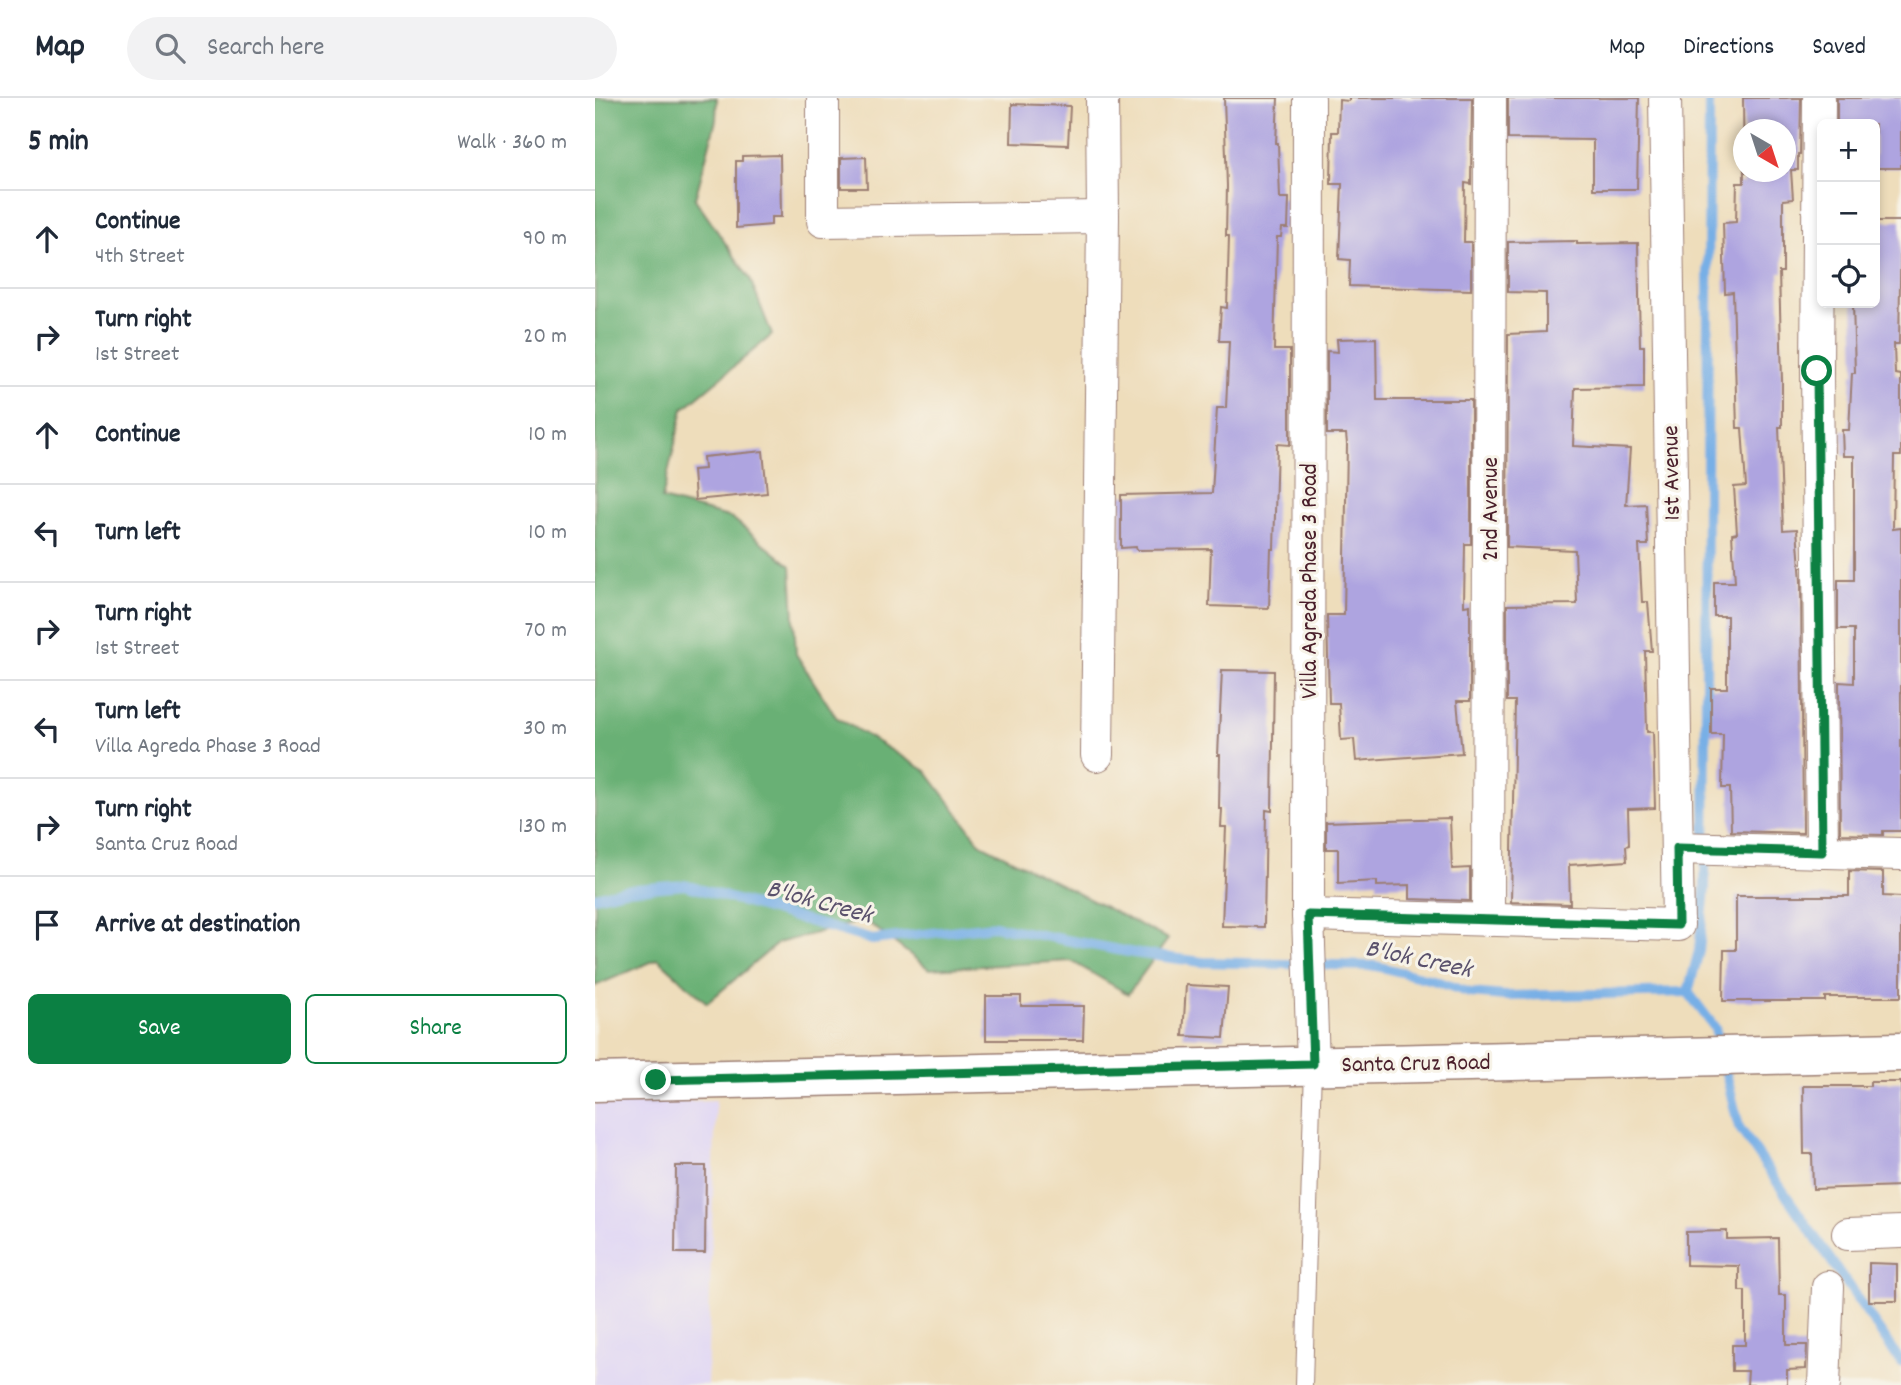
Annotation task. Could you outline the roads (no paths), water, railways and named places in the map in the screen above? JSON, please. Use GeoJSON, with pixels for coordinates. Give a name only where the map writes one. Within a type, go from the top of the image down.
{"type":"FeatureCollection","features":[{"type":"Feature","properties":{"kind":"street"},"geometry":{"type":"LineString","coordinates":[[823,98],[823,221],[1103,218]]}},
{"type":"Feature","properties":{"kind":"street"},"geometry":{"type":"LineString","coordinates":[[1097,755],[1102,98]]}},
{"type":"Feature","properties":{"kind":"street","name":"Villa Agreda Phase 3 Road"},"geometry":{"type":"LineString","coordinates":[[1310,98],[1308,915],[1313,1064]]}},
{"type":"Feature","properties":{"kind":"street","name":"2nd Avenue"},"geometry":{"type":"LineString","coordinates":[[1488,920],[1490,98]]}},
{"type":"Feature","properties":{"kind":"street","name":"1st Avenue"},"geometry":{"type":"LineString","coordinates":[[1488,920],[1678,925],[1701,849],[1665,206],[1665,98]]}},
{"type":"Feature","properties":{"kind":"street"},"geometry":{"type":"LineString","coordinates":[[1819,98],[1817,371],[1822,852]]}},
{"type":"Feature","properties":{"kind":"street"},"geometry":{"type":"LineString","coordinates":[[1701,849],[1901,854]]}},
{"type":"Feature","properties":{"kind":"street"},"geometry":{"type":"LineString","coordinates":[[1308,915],[1488,920]]}},
{"type":"Feature","properties":{"kind":"street","name":"Santa Cruz Road"},"geometry":{"type":"LineString","coordinates":[[595,1082],[1901,1052]]}},
{"type":"Feature","properties":{"kind":"street"},"geometry":{"type":"LineString","coordinates":[[1848,1234],[1901,1232]]}},
{"type":"Feature","properties":{"kind":"street"},"geometry":{"type":"LineString","coordinates":[[1824,1385],[1828,1287]]}},
{"type":"Feature","properties":{"kind":"lane"},"geometry":{"type":"LineString","coordinates":[[1304,1385],[1313,1064]]}},
{"type":"Feature","properties":{"kind":"waterway"},"geometry":{"type":"LineString","coordinates":[[1688,992],[1699,951],[1705,887],[1709,98]]}},
{"type":"Feature","properties":{"kind":"waterway","name":"B'lok Creek"},"geometry":{"type":"LineString","coordinates":[[595,897],[624,890],[685,885],[872,940],[994,926],[1134,953],[1202,962],[1376,966],[1433,980],[1470,993],[1505,996],[1688,992]]}},
{"type":"Feature","properties":{"kind":"waterway","name":"B'lok Creek"},"geometry":{"type":"LineString","coordinates":[[1688,992],[1715,1028],[1739,1127],[1901,1362]]}}]}
